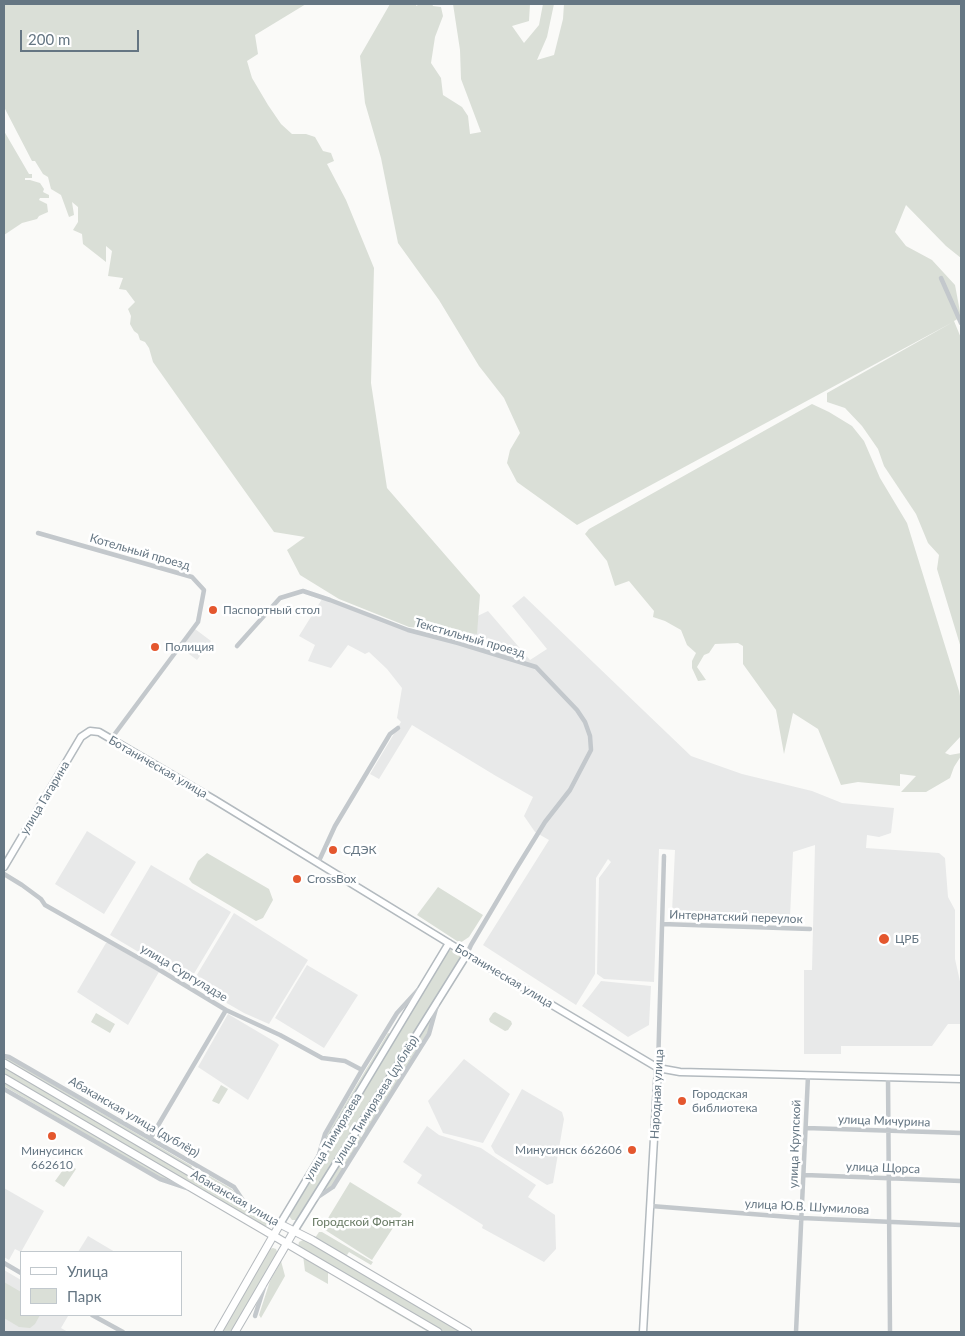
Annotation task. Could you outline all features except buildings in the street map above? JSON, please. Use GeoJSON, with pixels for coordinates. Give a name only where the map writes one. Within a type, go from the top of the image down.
{"type":"FeatureCollection","features":[{"type":"Feature","properties":{"kind":"main road","name":"Абаканская улица"},"geometry":{"type":"LineString","coordinates":[[4,1063],[468,1332]]}},
{"type":"Feature","properties":{"kind":"main road","name":"Абаканская улица"},"geometry":{"type":"LineString","coordinates":[[4,1078],[438,1332]]}},
{"type":"Feature","properties":{"kind":"main road","name":"улица Тимирязева"},"geometry":{"type":"LineString","coordinates":[[218,1332],[280,1224]]}},
{"type":"Feature","properties":{"kind":"main road","name":"улица Тимирязева"},"geometry":{"type":"LineString","coordinates":[[235,1332],[294,1231]]}},
{"type":"Feature","properties":{"kind":"street"},"geometry":{"type":"LineString","coordinates":[[941,278],[961,323]]}},
{"type":"Feature","properties":{"kind":"street","name":"Котельный проезд"},"geometry":{"type":"LineString","coordinates":[[38,533],[192,577],[204,590],[198,622],[111,739]]}},
{"type":"Feature","properties":{"kind":"street","name":"Текстильный проезд"},"geometry":{"type":"LineString","coordinates":[[236,646],[280,598],[303,591],[408,630],[458,642],[536,667],[577,710],[585,722],[590,736],[591,750],[570,790],[545,822],[467,954]]}},
{"type":"Feature","properties":{"kind":"street"},"geometry":{"type":"LineString","coordinates":[[318,863],[335,826],[390,734],[398,728]]}},
{"type":"Feature","properties":{"kind":"street","name":"Ботаническая улица"},"geometry":{"type":"LineString","coordinates":[[90,731],[99,732],[111,739],[658,1068],[680,1072],[961,1079]]}},
{"type":"Feature","properties":{"kind":"street","name":"улица Гагарина"},"geometry":{"type":"LineString","coordinates":[[4,867],[81,737],[90,731]]}},
{"type":"Feature","properties":{"kind":"street","name":"Народная улица"},"geometry":{"type":"LineString","coordinates":[[643,1332],[658,1068],[664,856]]}},
{"type":"Feature","properties":{"kind":"street","name":"улица Сургуладзе"},"geometry":{"type":"LineString","coordinates":[[4,874],[45,905],[226,1010],[280,1035],[322,1058],[345,1060],[362,1070]]}},
{"type":"Feature","properties":{"kind":"street","name":"Интернатский переулок"},"geometry":{"type":"LineString","coordinates":[[662,924],[810,929]]}},
{"type":"Feature","properties":{"kind":"street","name":"улица Тимирязева"},"geometry":{"type":"LineString","coordinates":[[280,1224],[449,943]]}},
{"type":"Feature","properties":{"kind":"street","name":"улица Тимирязева"},"geometry":{"type":"LineString","coordinates":[[294,1231],[467,954]]}},
{"type":"Feature","properties":{"kind":"street","name":"улица Тимирязева (дублёр)"},"geometry":{"type":"LineString","coordinates":[[315,1167],[325,1134],[362,1070],[398,1013],[426,982]]}},
{"type":"Feature","properties":{"kind":"street","name":"улица Тимирязева (дублёр)"},"geometry":{"type":"LineString","coordinates":[[312,1201],[333,1187],[344,1171],[429,1034],[439,999]]}},
{"type":"Feature","properties":{"kind":"street"},"geometry":{"type":"LineString","coordinates":[[150,1139],[226,1010]]}},
{"type":"Feature","properties":{"kind":"street","name":"Абаканская улица (дублёр)"},"geometry":{"type":"LineString","coordinates":[[4,1056],[9,1057],[234,1187],[246,1205]]}},
{"type":"Feature","properties":{"kind":"street","name":"улица Крупской"},"geometry":{"type":"LineString","coordinates":[[796,1332],[808,1076]]}},
{"type":"Feature","properties":{"kind":"street"},"geometry":{"type":"LineString","coordinates":[[888,1078],[890,1332]]}},
{"type":"Feature","properties":{"kind":"street"},"geometry":{"type":"LineString","coordinates":[[4,1089],[160,1180],[194,1190]]}},
{"type":"Feature","properties":{"kind":"street","name":"улица Мичурина"},"geometry":{"type":"LineString","coordinates":[[806,1128],[961,1133]]}},
{"type":"Feature","properties":{"kind":"street","name":"улица Щорса"},"geometry":{"type":"LineString","coordinates":[[804,1175],[961,1181]]}},
{"type":"Feature","properties":{"kind":"street","name":"улица Ю.В. Шумилова"},"geometry":{"type":"LineString","coordinates":[[651,1206],[802,1218],[961,1225]]}},
{"type":"Feature","properties":{"kind":"street"},"geometry":{"type":"LineString","coordinates":[[4,1263],[20,1272]]}},
{"type":"Feature","properties":{"kind":"street"},"geometry":{"type":"LineString","coordinates":[[255,1316],[267,1279]]}},
{"type":"Feature","properties":{"kind":"street"},"geometry":{"type":"LineString","coordinates":[[94,1316],[123,1332]]}},
{"type":"Feature","properties":{"kind":"shaded area"},"geometry":{"type":"Polygon","coordinates":[[[524,596],[691,756],[742,774],[812,791],[842,803],[894,808],[891,833],[879,837],[867,835],[866,848],[939,853],[945,858],[948,897],[955,910],[955,959],[961,986],[961,1024],[948,1024],[932,1046],[841,1046],[841,1054],[804,1054],[804,970],[812,970],[815,845],[793,852],[790,917],[672,912],[675,850],[659,849],[654,982],[604,979],[597,974],[599,878],[611,862],[608,859],[596,878],[595,974],[576,1005],[483,945],[549,840],[535,832],[524,816],[533,797],[412,725],[379,779],[370,774],[401,722],[397,718],[402,688],[387,669],[369,652],[365,654],[348,645],[331,668],[308,661],[315,645],[299,636],[322,599],[440,639],[462,641],[467,621],[488,611],[530,660],[547,649],[512,606],[524,596]]]}},
{"type":"Feature","properties":{"kind":"shaded area"},"geometry":{"type":"Polygon","coordinates":[[[195,629],[211,641],[197,660],[181,648],[195,629]]]}},
{"type":"Feature","properties":{"kind":"shaded area"},"geometry":{"type":"Polygon","coordinates":[[[87,831],[136,862],[104,914],[55,884],[87,831]]]}},
{"type":"Feature","properties":{"kind":"shaded area"},"geometry":{"type":"Polygon","coordinates":[[[151,865],[231,912],[189,982],[110,935],[151,865]]]}},
{"type":"Feature","properties":{"kind":"shaded area"},"geometry":{"type":"Polygon","coordinates":[[[234,913],[308,960],[269,1024],[244,1013],[192,983],[234,913]]]}},
{"type":"Feature","properties":{"kind":"shaded area"},"geometry":{"type":"Polygon","coordinates":[[[106,943],[159,972],[128,1025],[77,992],[106,943]]]}},
{"type":"Feature","properties":{"kind":"shaded area"},"geometry":{"type":"Polygon","coordinates":[[[307,965],[358,995],[324,1048],[275,1018],[307,965]]]}},
{"type":"Feature","properties":{"kind":"shaded area"},"geometry":{"type":"Polygon","coordinates":[[[601,981],[651,986],[649,1025],[628,1037],[582,1006],[601,981]]]}},
{"type":"Feature","properties":{"kind":"shaded area"},"geometry":{"type":"Polygon","coordinates":[[[228,1014],[279,1045],[248,1100],[198,1067],[228,1014]]]}},
{"type":"Feature","properties":{"kind":"shaded area"},"geometry":{"type":"Polygon","coordinates":[[[464,1059],[510,1094],[483,1143],[443,1133],[428,1101],[464,1059]]]}},
{"type":"Feature","properties":{"kind":"shaded area"},"geometry":{"type":"Polygon","coordinates":[[[522,1089],[562,1112],[564,1119],[553,1183],[547,1185],[495,1153],[491,1146],[522,1089]]]}},
{"type":"Feature","properties":{"kind":"shaded area"},"geometry":{"type":"Polygon","coordinates":[[[427,1126],[439,1135],[481,1148],[536,1185],[528,1197],[555,1215],[556,1249],[544,1262],[482,1228],[483,1225],[417,1183],[422,1175],[403,1162],[427,1126]]]}},
{"type":"Feature","properties":{"kind":"shaded area"},"geometry":{"type":"Polygon","coordinates":[[[4,1188],[44,1211],[22,1251],[15,1249],[9,1260],[4,1257],[4,1188]]]}},
{"type":"Feature","properties":{"kind":"shaded area"},"geometry":{"type":"Polygon","coordinates":[[[88,1236],[113,1251],[79,1251],[88,1236]]]}},
{"type":"Feature","properties":{"kind":"shaded area"},"geometry":{"type":"Polygon","coordinates":[[[4,1270],[20,1279],[20,1316],[68,1316],[61,1328],[68,1332],[4,1332],[4,1270]]]}},
{"type":"Feature","properties":{"kind":"green space"},"geometry":{"type":"Polygon","coordinates":[[[4,4],[306,4],[255,35],[258,54],[247,61],[252,78],[281,124],[292,134],[306,134],[315,137],[323,151],[331,153],[334,161],[327,164],[346,200],[374,268],[371,383],[387,488],[480,595],[477,634],[409,627],[339,599],[300,575],[287,550],[305,537],[274,532],[153,362],[149,348],[145,342],[140,340],[130,324],[131,316],[128,309],[135,302],[126,290],[119,289],[123,278],[108,276],[112,251],[106,246],[106,262],[83,244],[82,234],[73,230],[78,222],[78,207],[72,202],[74,215],[69,217],[61,195],[51,189],[48,177],[43,174],[35,161],[32,161],[4,107],[4,4]]]}},
{"type":"Feature","properties":{"kind":"green space"},"geometry":{"type":"Polygon","coordinates":[[[390,4],[416,4],[416,6],[432,4],[433,6],[441,7],[443,16],[435,37],[431,63],[441,78],[443,95],[462,107],[468,116],[470,134],[481,132],[461,79],[460,50],[453,4],[530,4],[529,21],[512,26],[524,43],[539,25],[543,4],[554,4],[547,37],[537,60],[554,55],[563,19],[564,4],[961,4],[961,258],[946,246],[906,205],[895,232],[906,246],[932,260],[955,285],[961,317],[954,321],[961,338],[961,648],[937,569],[939,555],[928,543],[916,514],[884,466],[878,449],[862,426],[845,408],[827,402],[827,393],[953,322],[577,525],[517,482],[507,463],[510,450],[520,433],[504,398],[479,366],[439,300],[398,243],[381,158],[365,103],[360,56],[390,4]]]}},
{"type":"Feature","properties":{"kind":"green space"},"geometry":{"type":"Polygon","coordinates":[[[4,131],[29,174],[32,174],[32,178],[25,178],[25,180],[40,183],[44,189],[43,192],[49,195],[49,198],[40,198],[39,200],[47,204],[48,212],[37,219],[22,223],[4,235],[4,131]]]}},
{"type":"Feature","properties":{"kind":"green space"},"geometry":{"type":"Polygon","coordinates":[[[812,404],[852,426],[864,441],[880,478],[907,523],[959,691],[961,701],[961,736],[945,753],[950,755],[961,753],[961,756],[950,778],[926,792],[901,792],[916,776],[900,774],[900,786],[858,782],[841,785],[818,729],[793,713],[784,754],[776,710],[743,664],[743,646],[738,643],[715,644],[709,653],[704,655],[697,667],[706,680],[698,681],[692,668],[692,661],[696,653],[687,645],[681,630],[653,617],[654,611],[629,581],[615,586],[607,561],[585,534],[589,529],[812,404]]]}},
{"type":"Feature","properties":{"kind":"green space"},"geometry":{"type":"Polygon","coordinates":[[[207,853],[269,889],[273,900],[263,918],[256,921],[192,883],[189,879],[198,861],[207,853]]]}},
{"type":"Feature","properties":{"kind":"green space"},"geometry":{"type":"Polygon","coordinates":[[[438,887],[483,915],[469,937],[460,943],[417,915],[438,887]]]}},
{"type":"Feature","properties":{"kind":"green space"},"geometry":{"type":"Polygon","coordinates":[[[450,950],[457,951],[460,956],[460,962],[298,1220],[292,1220],[289,1216],[450,950]]]}},
{"type":"Feature","properties":{"kind":"green space"},"geometry":{"type":"Polygon","coordinates":[[[495,1012],[511,1021],[512,1024],[508,1030],[505,1031],[490,1022],[489,1019],[495,1012]]]}},
{"type":"Feature","properties":{"kind":"green space"},"geometry":{"type":"Polygon","coordinates":[[[96,1013],[115,1024],[110,1033],[91,1022],[96,1013]]]}},
{"type":"Feature","properties":{"kind":"green space"},"geometry":{"type":"Polygon","coordinates":[[[435,1013],[431,1027],[332,1186],[321,1193],[354,1142],[359,1136],[362,1137],[366,1123],[435,1013]]]}},
{"type":"Feature","properties":{"kind":"green space"},"geometry":{"type":"Polygon","coordinates":[[[388,1033],[391,1034],[389,1041],[321,1154],[326,1136],[388,1033]]]}},
{"type":"Feature","properties":{"kind":"green space"},"geometry":{"type":"Polygon","coordinates":[[[4,1057],[192,1166],[191,1169],[4,1061],[4,1057]]]}},
{"type":"Feature","properties":{"kind":"green space"},"geometry":{"type":"Polygon","coordinates":[[[4,1067],[268,1221],[269,1224],[265,1227],[4,1075],[4,1067]]]}},
{"type":"Feature","properties":{"kind":"green space"},"geometry":{"type":"Polygon","coordinates":[[[4,1080],[180,1184],[158,1177],[4,1086],[4,1080]]]}},
{"type":"Feature","properties":{"kind":"green space"},"geometry":{"type":"Polygon","coordinates":[[[221,1085],[228,1089],[219,1104],[212,1101],[221,1085]]]}},
{"type":"Feature","properties":{"kind":"green space"},"geometry":{"type":"Polygon","coordinates":[[[68,1163],[76,1169],[64,1187],[55,1181],[68,1163]]]}},
{"type":"Feature","properties":{"kind":"green space"},"geometry":{"type":"Polygon","coordinates":[[[208,1175],[232,1189],[241,1200],[212,1184],[207,1178],[208,1175]]]}},
{"type":"Feature","properties":{"kind":"green space","name":"Городской Фонтан"},"geometry":{"type":"Polygon","coordinates":[[[350,1182],[402,1214],[372,1260],[322,1228],[350,1182]]]}},
{"type":"Feature","properties":{"kind":"green space"},"geometry":{"type":"Polygon","coordinates":[[[319,1232],[373,1262],[371,1265],[349,1252],[347,1255],[341,1254],[315,1238],[319,1232]]]}},
{"type":"Feature","properties":{"kind":"green space"},"geometry":{"type":"Polygon","coordinates":[[[303,1240],[462,1332],[443,1332],[298,1247],[299,1242],[303,1240]]]}},
{"type":"Feature","properties":{"kind":"green space"},"geometry":{"type":"Polygon","coordinates":[[[269,1249],[276,1249],[278,1254],[232,1332],[220,1332],[269,1249]]]}},
{"type":"Feature","properties":{"kind":"green space"},"geometry":{"type":"Polygon","coordinates":[[[303,1255],[328,1272],[328,1284],[305,1271],[303,1255]]]}},
{"type":"Feature","properties":{"kind":"green space"},"geometry":{"type":"Polygon","coordinates":[[[281,1261],[285,1276],[261,1318],[259,1315],[270,1281],[281,1261]]]}},
{"type":"Feature","properties":{"kind":"green space"},"geometry":{"type":"Polygon","coordinates":[[[4,1282],[20,1291],[20,1316],[39,1316],[30,1328],[19,1327],[4,1318],[4,1282]]]}},
{"type":"Feature","properties":{"kind":"green space"},"geometry":{"type":"Polygon","coordinates":[[[368,1294],[433,1332],[428,1332],[375,1301],[368,1294]]]}},
{"type":"Feature","properties":{"kind":"place","name":"Паспортный стол"},"geometry":{"type":"Point","coordinates":[213,610]}},
{"type":"Feature","properties":{"kind":"place","name":"Полиция"},"geometry":{"type":"Point","coordinates":[155,647]}},
{"type":"Feature","properties":{"kind":"place","name":"СДЭК"},"geometry":{"type":"Point","coordinates":[333,850]}},
{"type":"Feature","properties":{"kind":"place","name":"CrossBox"},"geometry":{"type":"Point","coordinates":[297,879]}},
{"type":"Feature","properties":{"kind":"place","name":"ЦРБ"},"geometry":{"type":"Point","coordinates":[884,939]}},
{"type":"Feature","properties":{"kind":"place","name":"Городская библиотека"},"geometry":{"type":"Point","coordinates":[682,1101]}},
{"type":"Feature","properties":{"kind":"place","name":"Минусинск 662610"},"geometry":{"type":"Point","coordinates":[52,1136]}},
{"type":"Feature","properties":{"kind":"place","name":"Минусинск 662606"},"geometry":{"type":"Point","coordinates":[632,1150]}}]}
